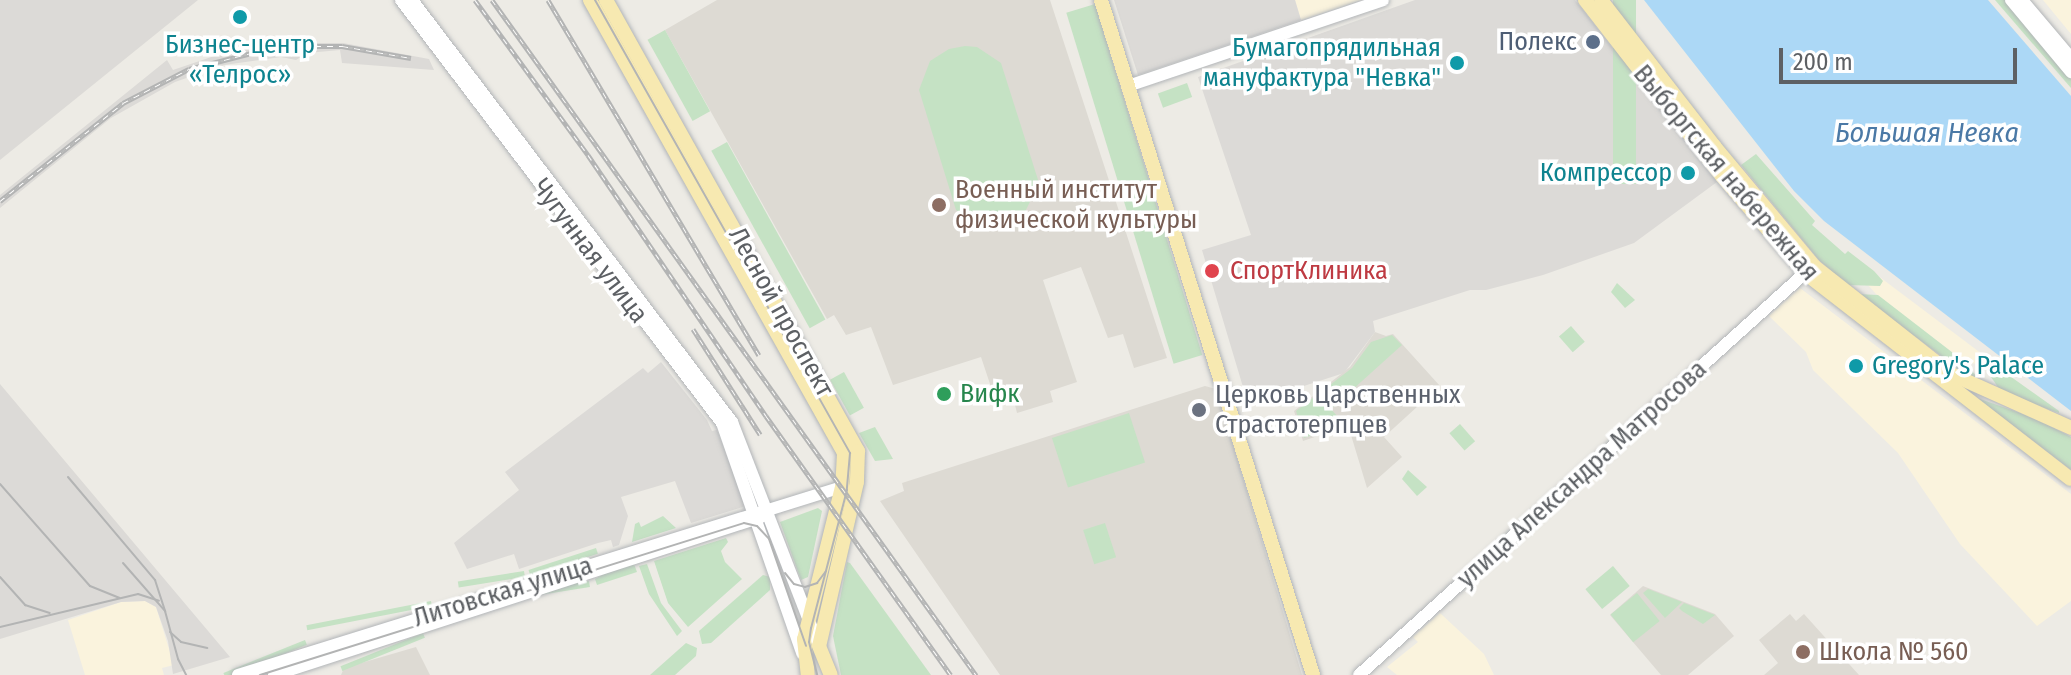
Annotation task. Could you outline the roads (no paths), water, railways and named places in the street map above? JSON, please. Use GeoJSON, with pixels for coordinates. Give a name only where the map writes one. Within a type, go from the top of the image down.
{"type":"FeatureCollection","features":[{"type":"Feature","properties":{"kind":"main road","name":"Лесной проспект"},"geometry":{"type":"LineString","coordinates":[[590,0],[858,451],[860,469],[819,646]]}},
{"type":"Feature","properties":{"kind":"main road","name":"Лесной проспект"},"geometry":{"type":"LineString","coordinates":[[606,0],[840,443],[845,463],[842,487],[807,601],[804,659],[808,675]]}},
{"type":"Feature","properties":{"kind":"main road"},"geometry":{"type":"LineString","coordinates":[[1101,0],[1133,85],[1323,675]]}},
{"type":"Feature","properties":{"kind":"main road"},"geometry":{"type":"LineString","coordinates":[[1111,0],[1133,85],[1313,675]]}},
{"type":"Feature","properties":{"kind":"main road","name":"Выборгская набережная"},"geometry":{"type":"LineString","coordinates":[[1585,0],[1722,176],[1805,273],[2071,479]]}},
{"type":"Feature","properties":{"kind":"main road","name":"Выборгская набережная"},"geometry":{"type":"LineString","coordinates":[[1601,0],[1814,266],[1951,374],[2071,428]]}},
{"type":"Feature","properties":{"kind":"main road"},"geometry":{"type":"LineString","coordinates":[[819,646],[831,675]]}},
{"type":"Feature","properties":{"kind":"street","name":"Чугунная улица"},"geometry":{"type":"LineString","coordinates":[[401,0],[722,423],[760,515]]}},
{"type":"Feature","properties":{"kind":"street","name":"Чугунная улица"},"geometry":{"type":"LineString","coordinates":[[412,0],[732,422],[760,515]]}},
{"type":"Feature","properties":{"kind":"street"},"geometry":{"type":"LineString","coordinates":[[1133,85],[1383,0]]}},
{"type":"Feature","properties":{"kind":"street"},"geometry":{"type":"LineString","coordinates":[[2011,0],[2071,72]]}},
{"type":"Feature","properties":{"kind":"street"},"geometry":{"type":"LineString","coordinates":[[2022,0],[2071,58]]}},
{"type":"Feature","properties":{"kind":"street","name":"улица Александра Матросова"},"geometry":{"type":"LineString","coordinates":[[1359,675],[1805,273]]}},
{"type":"Feature","properties":{"kind":"street","name":"Литовская улица"},"geometry":{"type":"LineString","coordinates":[[274,675],[842,487]]}},
{"type":"Feature","properties":{"kind":"street","name":"Литовская улица"},"geometry":{"type":"LineString","coordinates":[[238,675],[760,515]]}},
{"type":"Feature","properties":{"kind":"street","name":"Лесной проспект"},"geometry":{"type":"LineString","coordinates":[[760,515],[804,659]]}},
{"type":"Feature","properties":{"kind":"street"},"geometry":{"type":"LineString","coordinates":[[760,515],[807,601]]}},
{"type":"Feature","properties":{"kind":"street"},"geometry":{"type":"LineString","coordinates":[[807,601],[834,580]]}},
{"type":"Feature","properties":{"kind":"street"},"geometry":{"type":"LineString","coordinates":[[780,586],[807,601]]}},
{"type":"Feature","properties":{"kind":"street"},"geometry":{"type":"LineString","coordinates":[[808,620],[819,646]]}},
{"type":"Feature","properties":{"kind":"water","name":"Большая Невка"},"geometry":{"type":"Polygon","coordinates":[[[1644,0],[1988,0],[2071,96],[2071,411],[1824,221],[1794,191],[1644,0]]]}},
{"type":"Feature","properties":{"kind":"tram line"},"geometry":{"type":"LineString","coordinates":[[595,0],[850,453],[847,490],[811,628],[809,642],[817,675]]}},
{"type":"Feature","properties":{"kind":"tram line"},"geometry":{"type":"LineString","coordinates":[[68,477],[155,580],[165,611]]}},
{"type":"Feature","properties":{"kind":"tram line"},"geometry":{"type":"LineString","coordinates":[[0,484],[90,586],[120,598]]}},
{"type":"Feature","properties":{"kind":"tram line"},"geometry":{"type":"LineString","coordinates":[[260,675],[744,523],[757,526],[769,539],[806,646]]}},
{"type":"Feature","properties":{"kind":"tram line"},"geometry":{"type":"LineString","coordinates":[[123,563],[165,611],[178,659],[186,675]]}},
{"type":"Feature","properties":{"kind":"tram line"},"geometry":{"type":"LineString","coordinates":[[785,573],[794,584],[805,587],[817,583],[826,571]]}},
{"type":"Feature","properties":{"kind":"tram line"},"geometry":{"type":"LineString","coordinates":[[0,577],[25,605],[50,613]]}},
{"type":"Feature","properties":{"kind":"tram line"},"geometry":{"type":"LineString","coordinates":[[0,627],[138,594],[159,601]]}},
{"type":"Feature","properties":{"kind":"tram line"},"geometry":{"type":"LineString","coordinates":[[170,632],[181,642],[207,648]]}},
{"type":"Feature","properties":{"kind":"railway"},"geometry":{"type":"LineString","coordinates":[[475,0],[588,155],[766,416],[951,675]]}},
{"type":"Feature","properties":{"kind":"railway"},"geometry":{"type":"LineString","coordinates":[[492,0],[976,675]]}},
{"type":"Feature","properties":{"kind":"railway"},"geometry":{"type":"LineString","coordinates":[[548,0],[759,355]]}},
{"type":"Feature","properties":{"kind":"railway"},"geometry":{"type":"LineString","coordinates":[[0,201],[123,103],[189,69],[259,51],[303,46],[342,46],[411,58]]}},
{"type":"Feature","properties":{"kind":"railway"},"geometry":{"type":"LineString","coordinates":[[693,329],[760,434]]}},
{"type":"Feature","properties":{"kind":"place","name":"Бизнес-центр «Телрос»"},"geometry":{"type":"Point","coordinates":[240,17]}},
{"type":"Feature","properties":{"kind":"place","name":"Полекс"},"geometry":{"type":"Point","coordinates":[1593,42]}},
{"type":"Feature","properties":{"kind":"place","name":"Бумагопрядильная мануфактура \"Невка\""},"geometry":{"type":"Point","coordinates":[1457,63]}},
{"type":"Feature","properties":{"kind":"place","name":"Компрессор"},"geometry":{"type":"Point","coordinates":[1688,173]}},
{"type":"Feature","properties":{"kind":"place","name":"Военный институт физической культуры"},"geometry":{"type":"Point","coordinates":[939,205]}},
{"type":"Feature","properties":{"kind":"place","name":"СпортКлиника"},"geometry":{"type":"Point","coordinates":[1212,271]}},
{"type":"Feature","properties":{"kind":"place","name":"Gregory's Palace"},"geometry":{"type":"Point","coordinates":[1856,366]}},
{"type":"Feature","properties":{"kind":"place","name":"Вифк"},"geometry":{"type":"Point","coordinates":[944,394]}},
{"type":"Feature","properties":{"kind":"place","name":"Церковь Царственных Страстотерпцев"},"geometry":{"type":"Point","coordinates":[1199,410]}},
{"type":"Feature","properties":{"kind":"place","name":"Школа № 560"},"geometry":{"type":"Point","coordinates":[1803,652]}}]}
